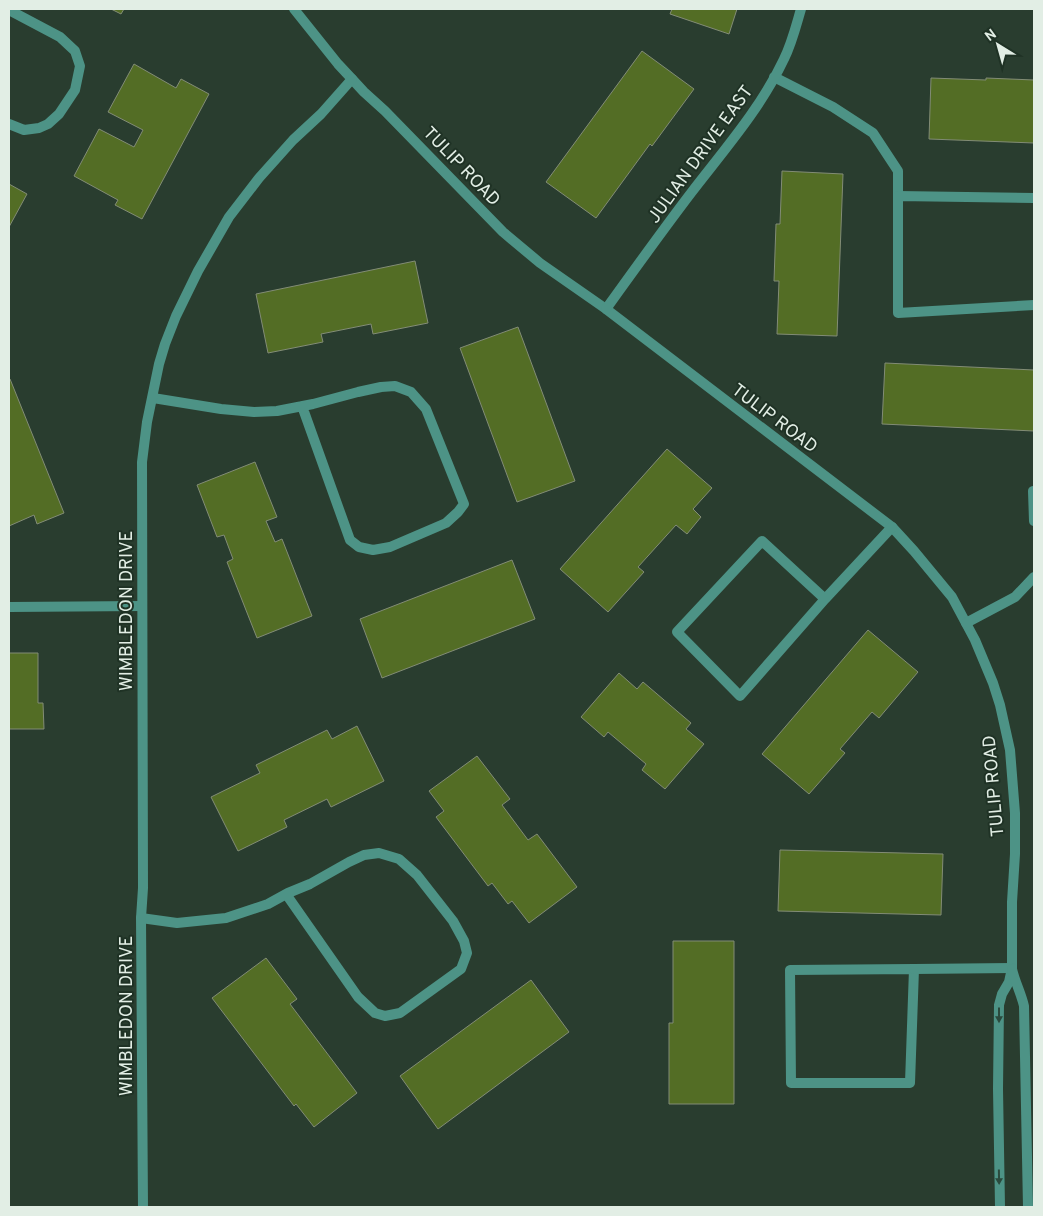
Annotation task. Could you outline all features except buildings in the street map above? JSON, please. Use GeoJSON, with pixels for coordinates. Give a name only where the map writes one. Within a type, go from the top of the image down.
{"type":"FeatureCollection","features":[{"type":"Feature","properties":{"kind":"street","name":"TULIP ROAD"},"geometry":{"type":"LineString","coordinates":[[294,9],[338,64],[364,92],[504,232],[540,263],[606,309],[892,527],[952,597],[975,640],[993,683],[1010,750],[1015,830],[1012,968],[1009,982],[1002,994],[999,1005],[1000,1207]]}},
{"type":"Feature","properties":{"kind":"street","name":"JULIAN DRIVE EAST"},"geometry":{"type":"LineString","coordinates":[[606,309],[690,194],[729,145],[764,94],[792,41],[801,9]]}},
{"type":"Feature","properties":{"kind":"street"},"geometry":{"type":"LineString","coordinates":[[9,10],[60,36],[75,51],[80,66],[75,90],[59,114],[48,124],[39,128],[24,130],[9,124]]}},
{"type":"Feature","properties":{"kind":"street"},"geometry":{"type":"LineString","coordinates":[[774,77],[833,107],[873,133],[898,171],[898,313],[1034,305]]}},
{"type":"Feature","properties":{"kind":"street","name":"WIMBLEDON DRIVE"},"geometry":{"type":"LineString","coordinates":[[143,1207],[141,918],[142,462],[147,422],[163,350],[176,316],[198,271],[229,217],[259,178],[352,79]]}},
{"type":"Feature","properties":{"kind":"street"},"geometry":{"type":"LineString","coordinates":[[898,196],[1034,198]]}},
{"type":"Feature","properties":{"kind":"street"},"geometry":{"type":"LineString","coordinates":[[153,398],[222,409],[254,412],[277,411],[381,387],[395,386],[411,392],[426,409],[464,504],[446,523],[390,547],[373,550],[359,548],[350,540],[302,406]]}},
{"type":"Feature","properties":{"kind":"street"},"geometry":{"type":"LineString","coordinates":[[1033,491],[1034,521]]}},
{"type":"Feature","properties":{"kind":"street"},"geometry":{"type":"LineString","coordinates":[[825,599],[762,541],[676,632],[740,696],[825,599],[892,527]]}},
{"type":"Feature","properties":{"kind":"street"},"geometry":{"type":"LineString","coordinates":[[966,623],[1015,597],[1034,577]]}},
{"type":"Feature","properties":{"kind":"street"},"geometry":{"type":"LineString","coordinates":[[9,607],[142,606]]}},
{"type":"Feature","properties":{"kind":"street"},"geometry":{"type":"LineString","coordinates":[[141,918],[177,923],[226,918],[268,904],[286,894],[310,884],[364,855],[379,853],[400,859],[417,875],[453,921],[464,941],[467,954],[461,969],[400,1013],[385,1016],[375,1013],[358,997],[286,894]]}},
{"type":"Feature","properties":{"kind":"street","name":"TULIP ROAD"},"geometry":{"type":"LineString","coordinates":[[1012,968],[1024,1006],[1028,1207]]}},
{"type":"Feature","properties":{"kind":"street"},"geometry":{"type":"LineString","coordinates":[[914,969],[910,1083],[791,1083],[790,970],[1012,968]]}}]}
